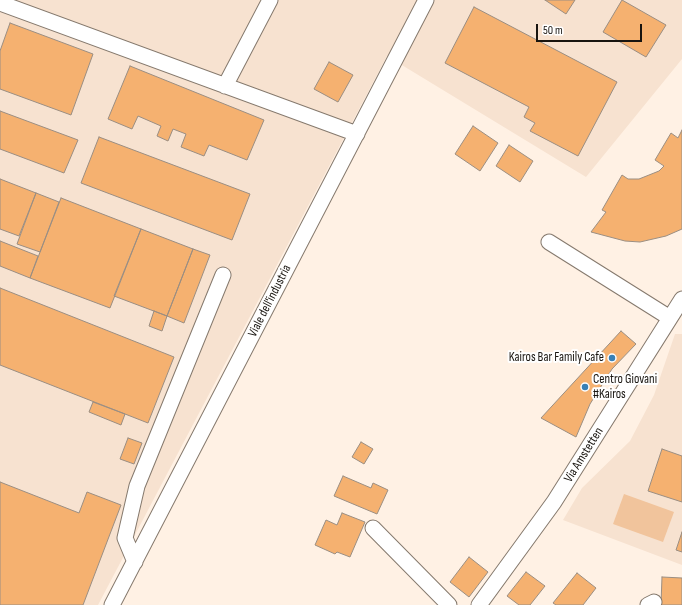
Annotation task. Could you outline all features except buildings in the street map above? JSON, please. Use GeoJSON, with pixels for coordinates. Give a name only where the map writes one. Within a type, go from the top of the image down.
{"type":"FeatureCollection","features":[{"type":"Feature","properties":{"kind":"street"},"geometry":{"type":"LineString","coordinates":[[225,86],[270,0]]}},
{"type":"Feature","properties":{"kind":"street","name":"Viale dell'industria"},"geometry":{"type":"LineString","coordinates":[[114,604],[426,0]]}},
{"type":"Feature","properties":{"kind":"street"},"geometry":{"type":"LineString","coordinates":[[0,3],[357,134]]}},
{"type":"Feature","properties":{"kind":"street"},"geometry":{"type":"LineString","coordinates":[[549,242],[670,318]]}},
{"type":"Feature","properties":{"kind":"street"},"geometry":{"type":"LineString","coordinates":[[135,562],[125,538],[137,486],[223,275]]}},
{"type":"Feature","properties":{"kind":"street","name":"Via Amstetten"},"geometry":{"type":"LineString","coordinates":[[479,605],[554,502],[682,299]]}},
{"type":"Feature","properties":{"kind":"street"},"geometry":{"type":"LineString","coordinates":[[373,528],[449,605]]}},
{"type":"Feature","properties":{"kind":"shaded area"},"geometry":{"type":"Polygon","coordinates":[[[0,0],[682,0],[682,59],[586,177],[387,56],[98,605],[0,605],[0,0]]]}},
{"type":"Feature","properties":{"kind":"shaded area"},"geometry":{"type":"Polygon","coordinates":[[[675,334],[682,334],[682,565],[563,520],[582,488],[630,441],[654,395],[675,334]]]}},
{"type":"Feature","properties":{"kind":"shaded area"},"geometry":{"type":"Polygon","coordinates":[[[624,494],[674,512],[663,542],[613,524],[624,494]]]}},
{"type":"Feature","properties":{"kind":"place","name":"Kairos Bar Family Cafe"},"geometry":{"type":"Point","coordinates":[612,358]}},
{"type":"Feature","properties":{"kind":"place","name":"Centro Giovani #Kairos"},"geometry":{"type":"Point","coordinates":[585,387]}}]}
